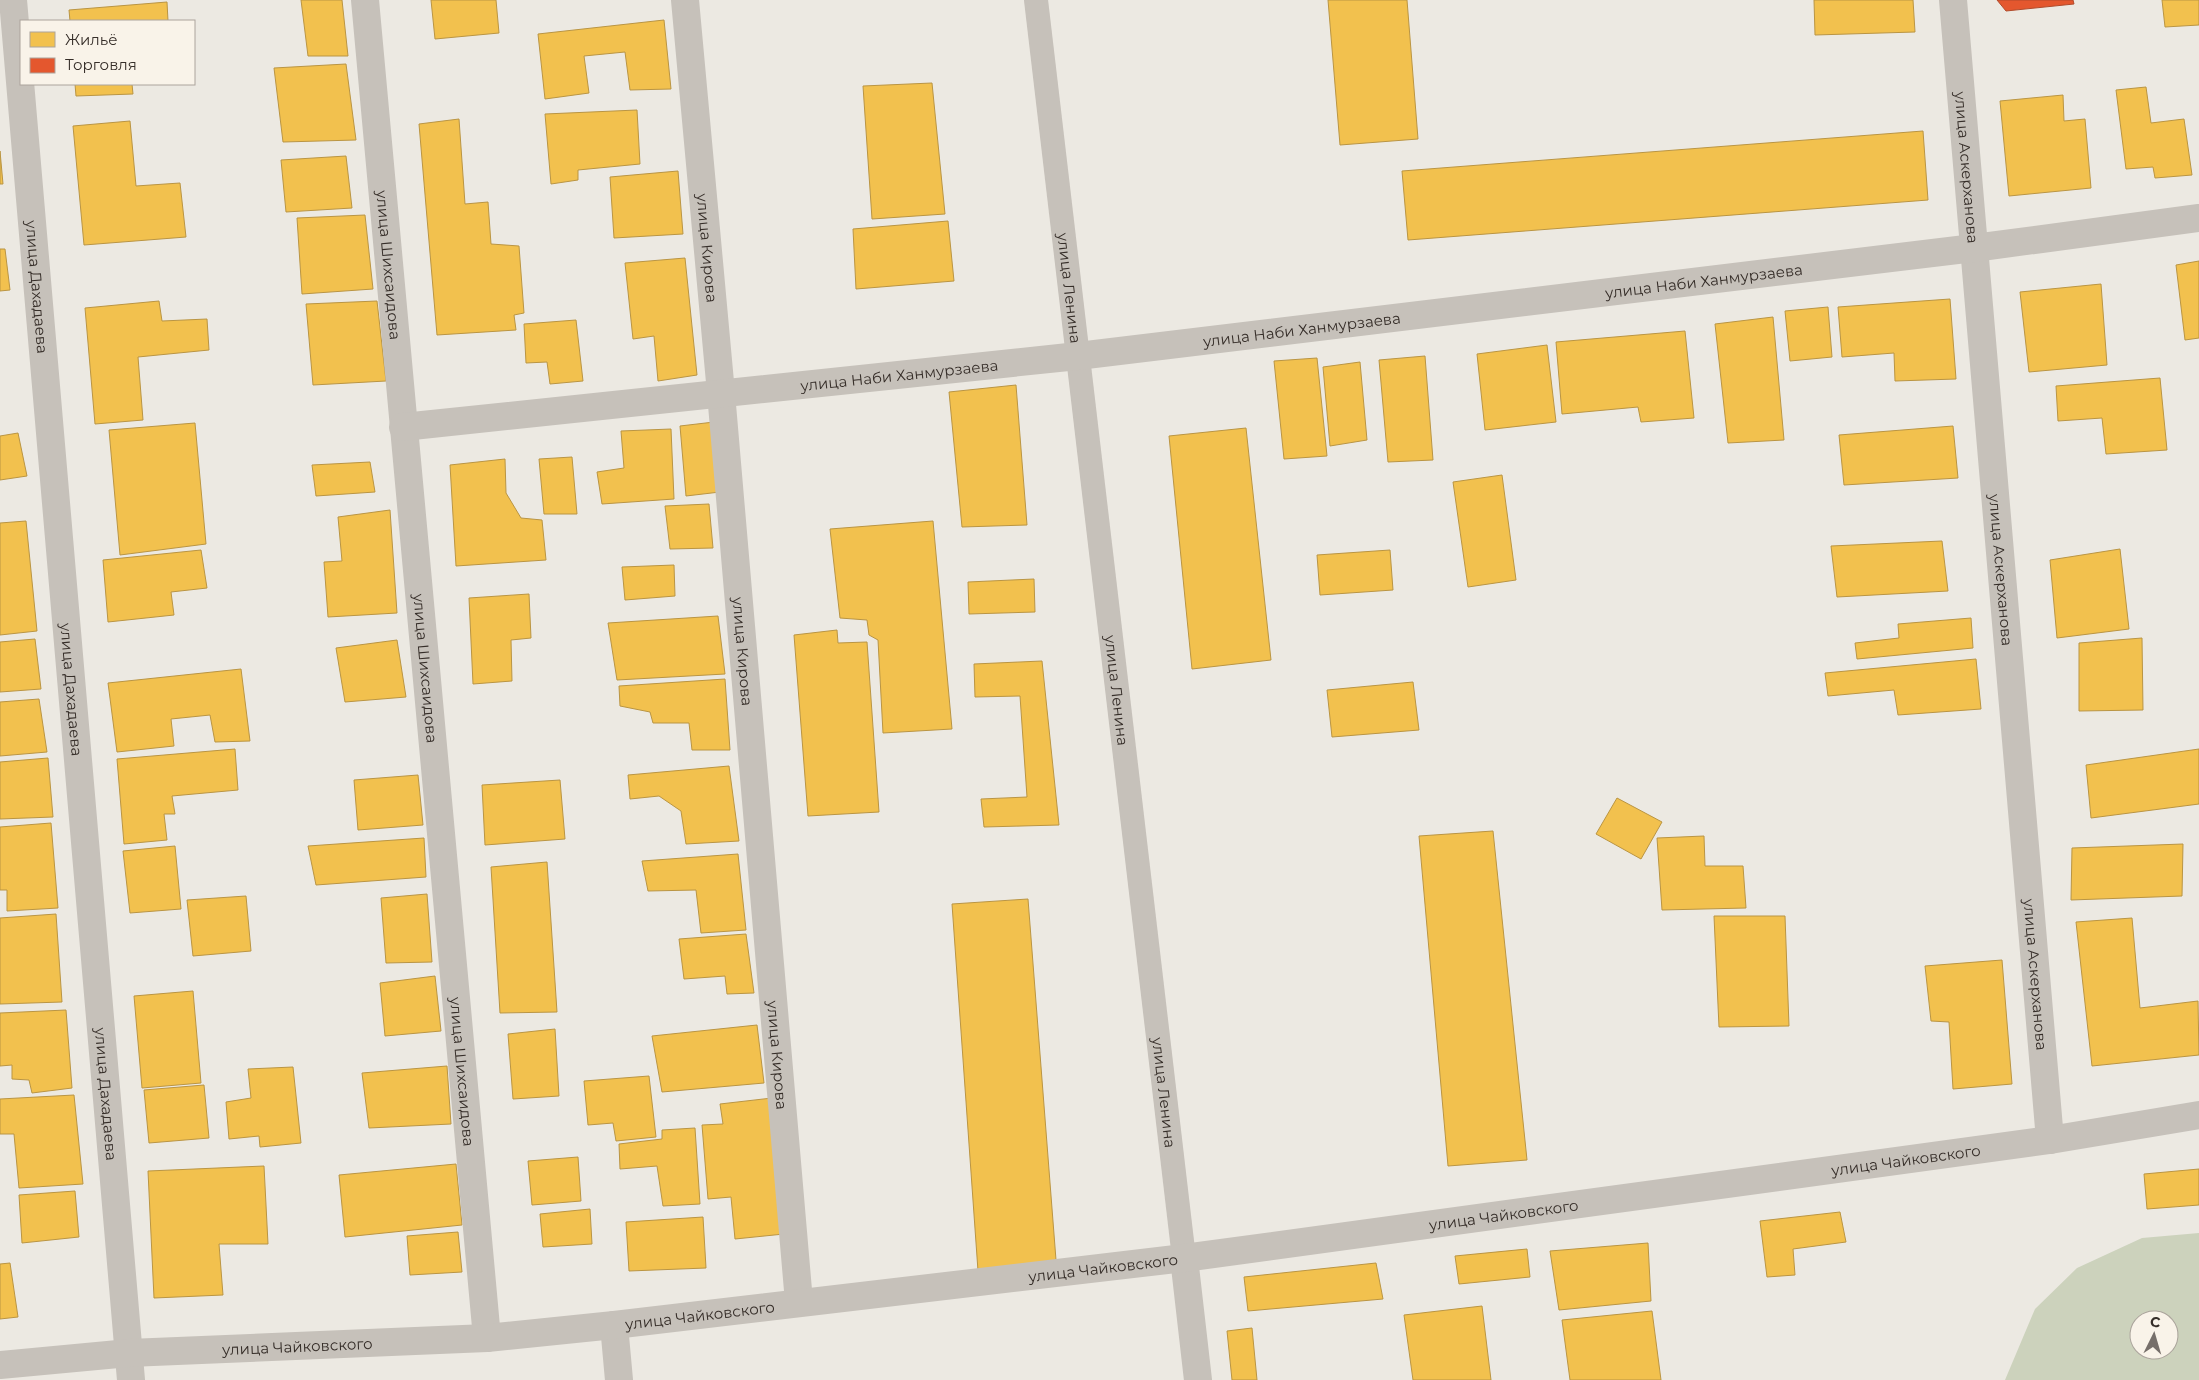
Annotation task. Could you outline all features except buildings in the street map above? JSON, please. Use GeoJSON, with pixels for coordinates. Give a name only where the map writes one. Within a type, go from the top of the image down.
{"type":"FeatureCollection","features":[{"type":"Feature","properties":{"kind":"street","name":"улица Дахадаева"},"geometry":{"type":"LineString","coordinates":[[13,0],[20,82]]}},
{"type":"Feature","properties":{"kind":"street","name":"улица Шихсаидова"},"geometry":{"type":"LineString","coordinates":[[365,0],[487,1338]]}},
{"type":"Feature","properties":{"kind":"street","name":"улица Кирова"},"geometry":{"type":"LineString","coordinates":[[685,0],[721,393],[798,1302]]}},
{"type":"Feature","properties":{"kind":"street","name":"улица Ленина"},"geometry":{"type":"LineString","coordinates":[[1036,0],[1198,1380]]}},
{"type":"Feature","properties":{"kind":"street","name":"улица Аскерханова"},"geometry":{"type":"LineString","coordinates":[[1953,0],[2050,1140]]}},
{"type":"Feature","properties":{"kind":"street","name":"улица Дахадаева"},"geometry":{"type":"LineString","coordinates":[[20,85],[131,1380]]}},
{"type":"Feature","properties":{"kind":"street","name":"улица Наби Ханмурзаева"},"geometry":{"type":"LineString","coordinates":[[403,427],[1078,356],[1974,248],[2199,218]]}},
{"type":"Feature","properties":{"kind":"street","name":"улица Чайковского"},"geometry":{"type":"LineString","coordinates":[[0,1366],[129,1353],[487,1338],[614,1324],[1184,1258],[2050,1140],[2199,1115]]}},
{"type":"Feature","properties":{"kind":"street"},"geometry":{"type":"LineString","coordinates":[[614,1324],[619,1380]]}},
{"type":"Feature","properties":{"kind":"green space"},"geometry":{"type":"Polygon","coordinates":[[[2199,1233],[2199,1380],[2005,1380],[2035,1309],[2077,1268],[2142,1238],[2199,1233]]]}}]}
